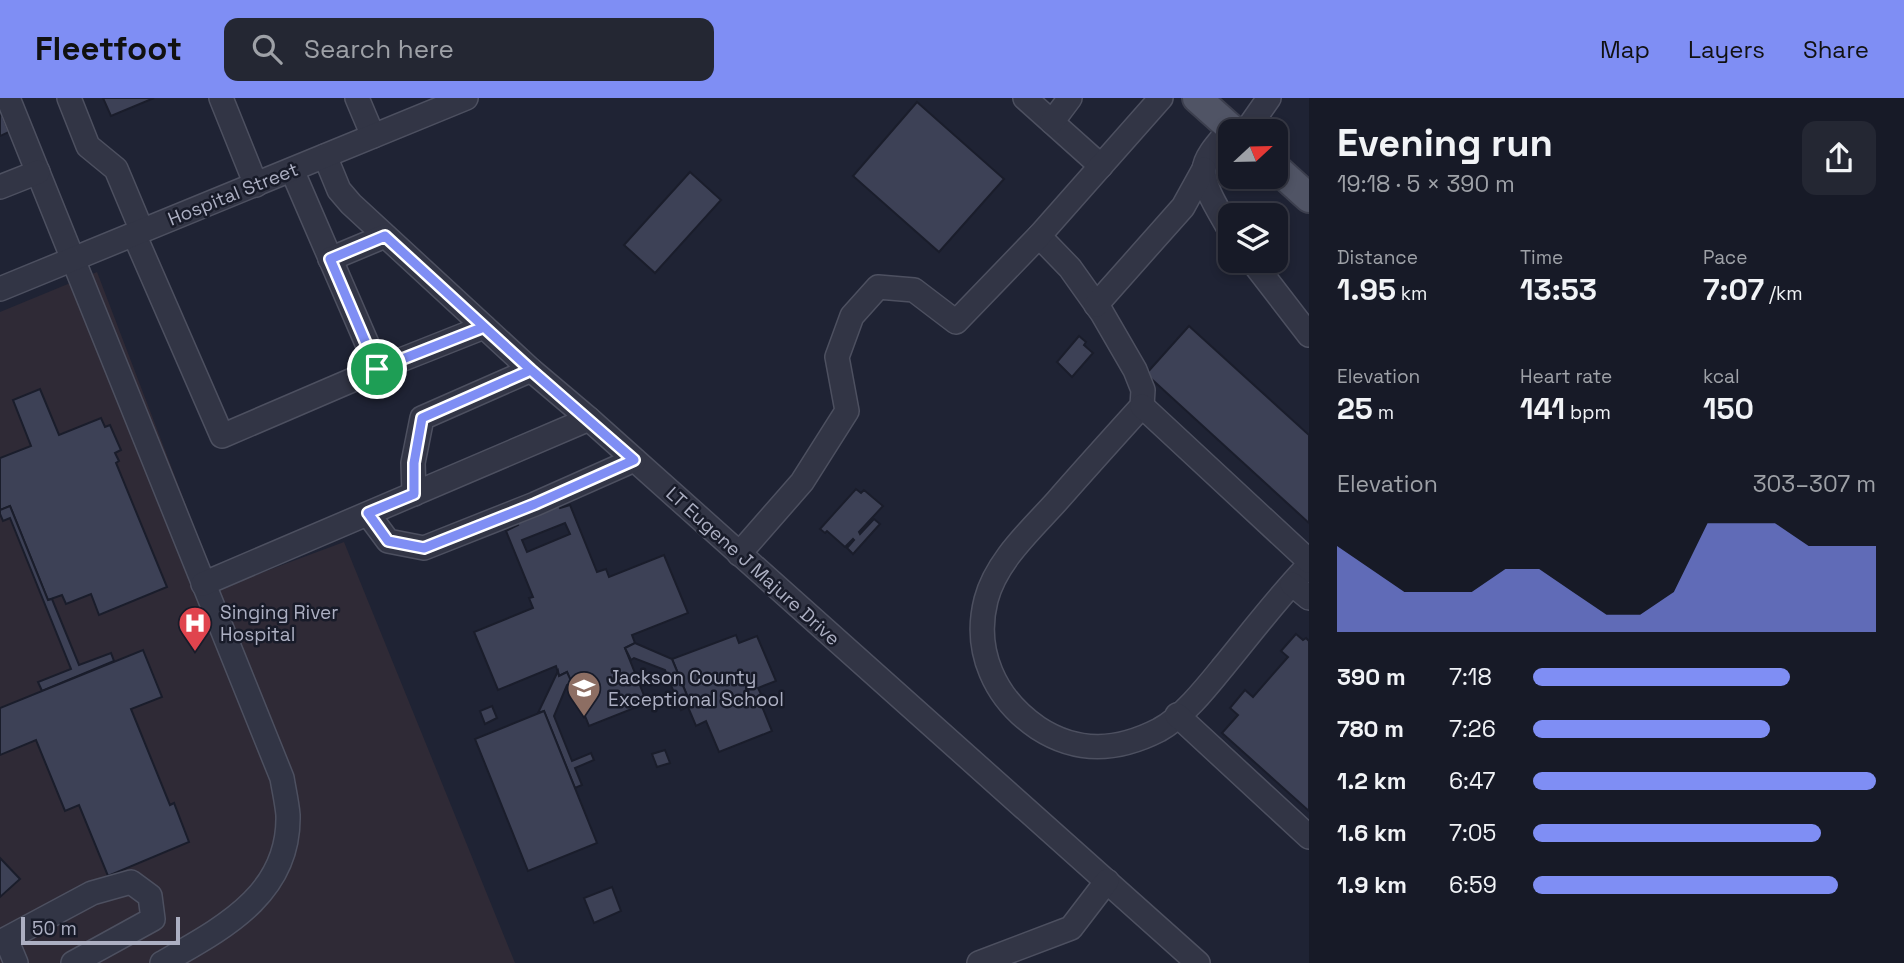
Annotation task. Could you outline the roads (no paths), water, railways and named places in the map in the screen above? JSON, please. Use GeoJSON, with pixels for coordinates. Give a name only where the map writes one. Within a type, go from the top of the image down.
{"type":"FeatureCollection","features":[{"type":"Feature","properties":{"kind":"main road"},"geometry":{"type":"LineString","coordinates":[[1197,98],[1223,119]]}},
{"type":"Feature","properties":{"kind":"main road"},"geometry":{"type":"LineString","coordinates":[[1288,179],[1309,198]]}},
{"type":"Feature","properties":{"kind":"street"},"geometry":{"type":"LineString","coordinates":[[8,98],[282,778],[288,813],[287,832],[279,861],[270,880],[254,902],[223,928],[162,963]]}},
{"type":"Feature","properties":{"kind":"street"},"geometry":{"type":"LineString","coordinates":[[69,98],[88,146],[116,169],[138,232],[222,436],[377,369],[484,327]]}},
{"type":"Feature","properties":{"kind":"street"},"geometry":{"type":"LineString","coordinates":[[221,98],[256,185]]}},
{"type":"Feature","properties":{"kind":"street"},"geometry":{"type":"LineString","coordinates":[[357,98],[373,136]]}},
{"type":"Feature","properties":{"kind":"street","name":"Hospital Street"},"geometry":{"type":"LineString","coordinates":[[0,289],[373,136],[428,105],[466,98]]}},
{"type":"Feature","properties":{"kind":"street"},"geometry":{"type":"LineString","coordinates":[[1025,98],[1101,166]]}},
{"type":"Feature","properties":{"kind":"street"},"geometry":{"type":"LineString","coordinates":[[1052,122],[1070,98]]}},
{"type":"Feature","properties":{"kind":"street"},"geometry":{"type":"LineString","coordinates":[[739,554],[802,482],[847,411],[837,356],[852,316],[878,287],[914,290],[956,322],[1039,236],[1161,98]]}},
{"type":"Feature","properties":{"kind":"street"},"geometry":{"type":"LineString","coordinates":[[1248,119],[1269,98]]}},
{"type":"Feature","properties":{"kind":"street"},"geometry":{"type":"LineString","coordinates":[[1096,305],[1183,207],[1211,154],[1218,148]]}},
{"type":"Feature","properties":{"kind":"street","name":"LT Eugene J Majure Drive"},"geometry":{"type":"LineString","coordinates":[[325,156],[339,190],[385,236],[531,370],[1198,963]]}},
{"type":"Feature","properties":{"kind":"street"},"geometry":{"type":"LineString","coordinates":[[1204,169],[1209,192],[1218,209]]}},
{"type":"Feature","properties":{"kind":"street"},"geometry":{"type":"LineString","coordinates":[[292,170],[377,369]]}},
{"type":"Feature","properties":{"kind":"street"},"geometry":{"type":"LineString","coordinates":[[0,187],[38,172]]}},
{"type":"Feature","properties":{"kind":"street"},"geometry":{"type":"LineString","coordinates":[[330,259],[385,236]]}},
{"type":"Feature","properties":{"kind":"street"},"geometry":{"type":"LineString","coordinates":[[1039,236],[1070,268],[1096,305],[1135,370],[1143,390],[1142,406],[1021,541],[1000,569],[986,598],[982,624],[983,650],[991,677],[1008,703],[1024,718],[1046,733],[1078,746],[1105,748],[1161,729],[1198,697],[1300,591],[1309,563],[1142,406]]}},
{"type":"Feature","properties":{"kind":"street"},"geometry":{"type":"LineString","coordinates":[[1261,273],[1309,335]]}},
{"type":"Feature","properties":{"kind":"street"},"geometry":{"type":"LineString","coordinates":[[414,494],[414,463],[422,418],[531,370]]}},
{"type":"Feature","properties":{"kind":"street"},"geometry":{"type":"LineString","coordinates":[[203,584],[589,419]]}},
{"type":"Feature","properties":{"kind":"street"},"geometry":{"type":"LineString","coordinates":[[368,513],[388,541],[424,548],[535,504],[634,460]]}},
{"type":"Feature","properties":{"kind":"street"},"geometry":{"type":"LineString","coordinates":[[1177,715],[1309,837]]}},
{"type":"Feature","properties":{"kind":"street"},"geometry":{"type":"LineString","coordinates":[[979,963],[1071,928],[1107,881]]}},
{"type":"Feature","properties":{"kind":"street"},"geometry":{"type":"LineString","coordinates":[[16,963],[6,939],[92,893],[131,882],[150,896],[153,919],[73,963]]}},
{"type":"Feature","properties":{"kind":"place","name":"Singing River Hospital"},"geometry":{"type":"Point","coordinates":[195,653]}},
{"type":"Feature","properties":{"kind":"place","name":"Jackson County Exceptional School"},"geometry":{"type":"Point","coordinates":[584,718]}}]}
